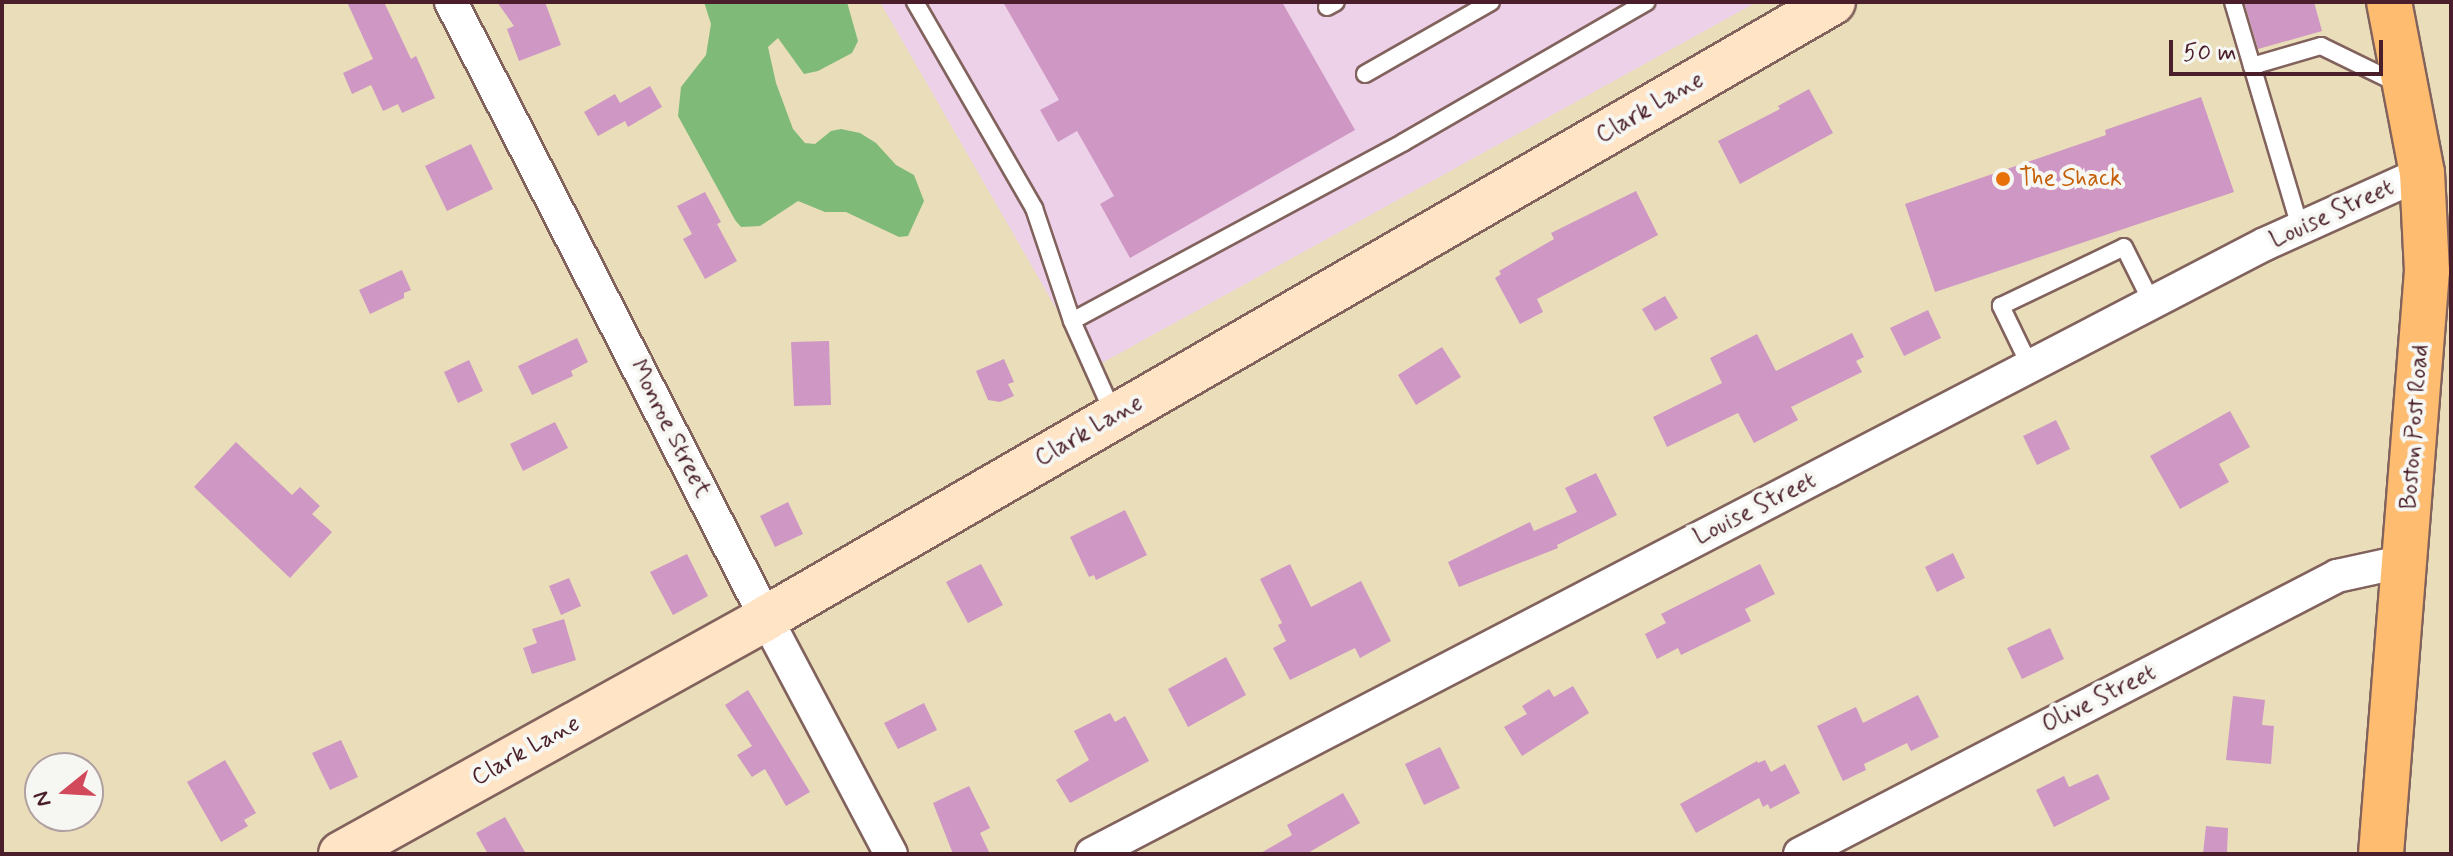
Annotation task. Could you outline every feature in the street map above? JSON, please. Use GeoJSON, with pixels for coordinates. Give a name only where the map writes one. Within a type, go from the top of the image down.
{"type":"FeatureCollection","features":[{"type":"Feature","properties":{"kind":"main road","name":"Clark Lane"},"geometry":{"type":"LineString","coordinates":[[341,854],[766,618],[1833,2]]}},
{"type":"Feature","properties":{"kind":"main road","name":"Boston Post Road"},"geometry":{"type":"LineString","coordinates":[[2381,854],[2427,271],[2422,173],[2389,2]]}},
{"type":"Feature","properties":{"kind":"street","name":"Monroe Street"},"geometry":{"type":"LineString","coordinates":[[451,2],[766,618],[891,854]]}},
{"type":"Feature","properties":{"kind":"street","name":"Louise Street"},"geometry":{"type":"LineString","coordinates":[[1092,854],[2300,227],[2422,173]]}},
{"type":"Feature","properties":{"kind":"street","name":"Olive Street"},"geometry":{"type":"LineString","coordinates":[[1800,854],[2337,576],[2405,561]]}},
{"type":"Feature","properties":{"kind":"lane"},"geometry":{"type":"LineString","coordinates":[[915,2],[1034,208],[1072,321],[1115,416]]}},
{"type":"Feature","properties":{"kind":"lane"},"geometry":{"type":"LineString","coordinates":[[1365,74],[1491,2]]}},
{"type":"Feature","properties":{"kind":"lane"},"geometry":{"type":"LineString","coordinates":[[1072,321],[1404,142],[1646,2]]}},
{"type":"Feature","properties":{"kind":"lane"},"geometry":{"type":"LineString","coordinates":[[2233,2],[2300,227]]}},
{"type":"Feature","properties":{"kind":"lane"},"geometry":{"type":"LineString","coordinates":[[2252,66],[2286,48],[2320,40],[2408,88]]}},
{"type":"Feature","properties":{"kind":"lane"},"geometry":{"type":"LineString","coordinates":[[2030,366],[2001,306],[2124,247],[2152,303]]}},
{"type":"Feature","properties":{"kind":"shaded area"},"geometry":{"type":"Polygon","coordinates":[[[880,2],[1757,2],[1091,369],[880,2]]]}},
{"type":"Feature","properties":{"kind":"green space"},"geometry":{"type":"Polygon","coordinates":[[[704,2],[847,2],[858,41],[852,53],[818,71],[804,74],[778,38],[768,47],[776,83],[793,129],[805,143],[815,144],[831,131],[841,129],[860,133],[876,143],[896,165],[914,175],[924,201],[908,236],[899,237],[846,212],[825,212],[798,201],[760,226],[741,227],[678,116],[681,87],[706,55],[711,24],[704,2]]]}},
{"type":"Feature","properties":{"kind":"building"},"geometry":{"type":"Polygon","coordinates":[[[347,2],[384,2],[411,59],[416,56],[435,98],[402,113],[398,104],[383,111],[371,85],[352,94],[343,73],[373,59],[347,2]]]}},
{"type":"Feature","properties":{"kind":"building"},"geometry":{"type":"Polygon","coordinates":[[[497,2],[545,2],[561,45],[519,61],[507,29],[514,26],[497,2]]]}},
{"type":"Feature","properties":{"kind":"building"},"geometry":{"type":"Polygon","coordinates":[[[1003,2],[1282,2],[1355,130],[1130,258],[1100,204],[1114,196],[1077,131],[1058,142],[1040,110],[1059,100],[1003,2]]]}},
{"type":"Feature","properties":{"kind":"building"},"geometry":{"type":"Polygon","coordinates":[[[2244,2],[2314,2],[2322,31],[2258,49],[2244,2]]]}},
{"type":"Feature","properties":{"kind":"building"},"geometry":{"type":"Polygon","coordinates":[[[650,86],[662,107],[628,127],[625,121],[598,136],[584,112],[615,94],[620,103],[650,86]]]}},
{"type":"Feature","properties":{"kind":"building"},"geometry":{"type":"Polygon","coordinates":[[[1809,89],[1833,133],[1740,184],[1718,141],[1780,109],[1778,106],[1809,89]]]}},
{"type":"Feature","properties":{"kind":"building"},"geometry":{"type":"Polygon","coordinates":[[[2201,97],[2234,192],[1935,292],[1905,204],[2106,135],[2105,130],[2201,97]]]}},
{"type":"Feature","properties":{"kind":"building"},"geometry":{"type":"Polygon","coordinates":[[[471,144],[493,189],[447,211],[425,166],[471,144]]]}},
{"type":"Feature","properties":{"kind":"building"},"geometry":{"type":"Polygon","coordinates":[[[1636,191],[1658,235],[1537,299],[1543,312],[1520,324],[1495,278],[1501,274],[1499,271],[1554,239],[1551,233],[1636,191]]]}},
{"type":"Feature","properties":{"kind":"building"},"geometry":{"type":"Polygon","coordinates":[[[705,192],[721,222],[717,224],[737,261],[705,279],[683,239],[692,234],[677,206],[705,192]]]}},
{"type":"Feature","properties":{"kind":"building"},"geometry":{"type":"Polygon","coordinates":[[[402,270],[411,290],[404,293],[404,298],[370,314],[359,290],[402,270]]]}},
{"type":"Feature","properties":{"kind":"building"},"geometry":{"type":"Polygon","coordinates":[[[1665,296],[1678,318],[1655,331],[1642,309],[1665,296]]]}},
{"type":"Feature","properties":{"kind":"building"},"geometry":{"type":"Polygon","coordinates":[[[1928,310],[1941,338],[1904,356],[1890,328],[1928,310]]]}},
{"type":"Feature","properties":{"kind":"building"},"geometry":{"type":"Polygon","coordinates":[[[1852,333],[1864,357],[1856,361],[1862,372],[1791,407],[1798,420],[1754,443],[1738,413],[1667,447],[1653,417],[1722,383],[1710,358],[1757,334],[1776,371],[1852,333]]]}},
{"type":"Feature","properties":{"kind":"building"},"geometry":{"type":"Polygon","coordinates":[[[577,338],[588,362],[571,371],[573,376],[532,395],[518,366],[577,338]]]}},
{"type":"Feature","properties":{"kind":"building"},"geometry":{"type":"Polygon","coordinates":[[[829,341],[831,405],[794,406],[791,342],[829,341]]]}},
{"type":"Feature","properties":{"kind":"building"},"geometry":{"type":"Polygon","coordinates":[[[1442,347],[1461,377],[1416,405],[1398,375],[1442,347]]]}},
{"type":"Feature","properties":{"kind":"building"},"geometry":{"type":"Polygon","coordinates":[[[1004,359],[1014,382],[1008,384],[1014,396],[1000,402],[988,400],[976,371],[1004,359]]]}},
{"type":"Feature","properties":{"kind":"building"},"geometry":{"type":"Polygon","coordinates":[[[469,360],[483,391],[458,403],[444,372],[469,360]]]}},
{"type":"Feature","properties":{"kind":"building"},"geometry":{"type":"Polygon","coordinates":[[[2230,411],[2250,447],[2219,464],[2229,482],[2180,509],[2150,456],[2230,411]]]}},
{"type":"Feature","properties":{"kind":"building"},"geometry":{"type":"Polygon","coordinates":[[[2056,420],[2070,449],[2037,465],[2023,436],[2056,420]]]}},
{"type":"Feature","properties":{"kind":"building"},"geometry":{"type":"Polygon","coordinates":[[[555,422],[568,448],[523,471],[510,444],[555,422]]]}},
{"type":"Feature","properties":{"kind":"building"},"geometry":{"type":"Polygon","coordinates":[[[236,442],[292,495],[300,487],[320,506],[312,514],[332,532],[290,578],[194,487],[236,442]]]}},
{"type":"Feature","properties":{"kind":"building"},"geometry":{"type":"Polygon","coordinates":[[[1596,473],[1617,515],[1557,545],[1558,548],[1459,587],[1448,562],[1530,522],[1534,531],[1577,512],[1565,488],[1596,473]]]}},
{"type":"Feature","properties":{"kind":"building"},"geometry":{"type":"Polygon","coordinates":[[[788,502],[803,534],[775,547],[760,516],[788,502]]]}},
{"type":"Feature","properties":{"kind":"building"},"geometry":{"type":"Polygon","coordinates":[[[1125,510],[1147,555],[1096,580],[1094,575],[1089,577],[1070,537],[1125,510]]]}},
{"type":"Feature","properties":{"kind":"building"},"geometry":{"type":"Polygon","coordinates":[[[1953,553],[1965,578],[1937,592],[1925,567],[1953,553]]]}},
{"type":"Feature","properties":{"kind":"building"},"geometry":{"type":"Polygon","coordinates":[[[687,554],[708,596],[673,615],[650,572],[687,554]]]}},
{"type":"Feature","properties":{"kind":"building"},"geometry":{"type":"Polygon","coordinates":[[[981,564],[1003,605],[968,623],[946,582],[981,564]]]}},
{"type":"Feature","properties":{"kind":"building"},"geometry":{"type":"Polygon","coordinates":[[[1290,564],[1311,607],[1361,581],[1391,641],[1360,658],[1355,648],[1290,680],[1273,648],[1286,641],[1278,625],[1282,623],[1260,579],[1290,564]]]}},
{"type":"Feature","properties":{"kind":"building"},"geometry":{"type":"Polygon","coordinates":[[[1760,564],[1775,594],[1745,609],[1751,621],[1681,655],[1678,648],[1657,659],[1645,634],[1666,623],[1661,614],[1760,564]]]}},
{"type":"Feature","properties":{"kind":"building"},"geometry":{"type":"Polygon","coordinates":[[[569,578],[581,606],[561,615],[549,586],[569,578]]]}},
{"type":"Feature","properties":{"kind":"building"},"geometry":{"type":"Polygon","coordinates":[[[564,619],[576,660],[532,674],[523,648],[537,643],[532,629],[564,619]]]}},
{"type":"Feature","properties":{"kind":"building"},"geometry":{"type":"Polygon","coordinates":[[[2050,628],[2064,659],[2022,679],[2007,648],[2050,628]]]}},
{"type":"Feature","properties":{"kind":"building"},"geometry":{"type":"Polygon","coordinates":[[[1226,657],[1246,695],[1188,727],[1168,689],[1226,657]]]}},
{"type":"Feature","properties":{"kind":"building"},"geometry":{"type":"Polygon","coordinates":[[[1573,686],[1589,713],[1522,756],[1504,727],[1527,714],[1522,706],[1549,689],[1554,697],[1573,686]]]}},
{"type":"Feature","properties":{"kind":"building"},"geometry":{"type":"Polygon","coordinates":[[[748,690],[810,792],[786,806],[765,769],[752,777],[737,755],[752,746],[725,705],[748,690]]]}},
{"type":"Feature","properties":{"kind":"building"},"geometry":{"type":"Polygon","coordinates":[[[1918,695],[1939,737],[1911,751],[1907,743],[1864,764],[1866,770],[1843,781],[1817,726],[1856,707],[1863,723],[1918,695]]]}},
{"type":"Feature","properties":{"kind":"building"},"geometry":{"type":"Polygon","coordinates":[[[2233,696],[2265,700],[2262,725],[2274,726],[2271,764],[2226,760],[2233,696]]]}},
{"type":"Feature","properties":{"kind":"building"},"geometry":{"type":"Polygon","coordinates":[[[924,703],[937,730],[898,749],[884,723],[924,703]]]}},
{"type":"Feature","properties":{"kind":"building"},"geometry":{"type":"Polygon","coordinates":[[[1110,713],[1115,722],[1125,716],[1149,761],[1070,803],[1056,780],[1089,760],[1074,731],[1110,713]]]}},
{"type":"Feature","properties":{"kind":"building"},"geometry":{"type":"Polygon","coordinates":[[[341,740],[358,777],[330,790],[312,753],[341,740]]]}},
{"type":"Feature","properties":{"kind":"building"},"geometry":{"type":"Polygon","coordinates":[[[1440,747],[1460,788],[1424,805],[1405,764],[1440,747]]]}},
{"type":"Feature","properties":{"kind":"building"},"geometry":{"type":"Polygon","coordinates":[[[225,760],[256,813],[244,820],[248,826],[221,842],[187,782],[225,760]]]}},
{"type":"Feature","properties":{"kind":"building"},"geometry":{"type":"Polygon","coordinates":[[[1765,760],[1771,772],[1785,764],[1800,793],[1770,809],[1768,804],[1763,807],[1759,798],[1696,833],[1680,804],[1757,761],[1765,760]]]}},
{"type":"Feature","properties":{"kind":"building"},"geometry":{"type":"Polygon","coordinates":[[[2098,774],[2110,799],[2054,827],[2036,790],[2064,776],[2069,787],[2098,774]]]}},
{"type":"Feature","properties":{"kind":"building"},"geometry":{"type":"Polygon","coordinates":[[[969,786],[990,828],[980,833],[990,854],[953,854],[933,803],[969,786]]]}},
{"type":"Feature","properties":{"kind":"building"},"geometry":{"type":"Polygon","coordinates":[[[1343,793],[1360,823],[1306,854],[1259,854],[1292,835],[1287,825],[1343,793]]]}},
{"type":"Feature","properties":{"kind":"building"},"geometry":{"type":"Polygon","coordinates":[[[505,817],[526,854],[488,854],[476,833],[505,817]]]}},
{"type":"Feature","properties":{"kind":"building"},"geometry":{"type":"Polygon","coordinates":[[[2206,826],[2228,828],[2227,854],[2203,854],[2206,826]]]}},
{"type":"Feature","properties":{"kind":"place","name":"The Shack"},"geometry":{"type":"Point","coordinates":[2003,179]}}]}
